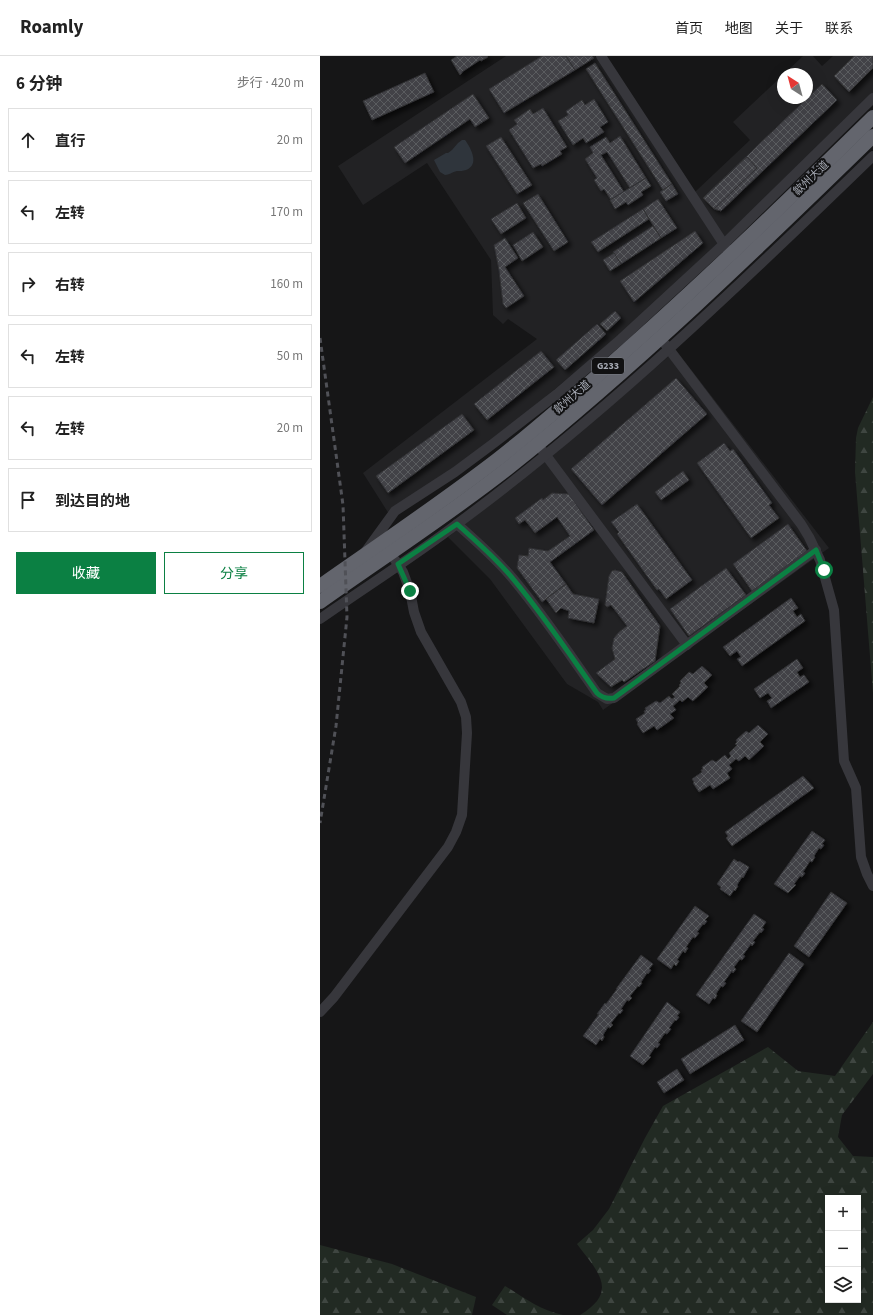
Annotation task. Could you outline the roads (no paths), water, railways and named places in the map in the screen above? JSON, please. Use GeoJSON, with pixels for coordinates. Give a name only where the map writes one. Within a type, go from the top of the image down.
{"type":"FeatureCollection","features":[{"type":"Feature","properties":{"kind":"highway","name":"歙州大道"},"geometry":{"type":"LineString","coordinates":[[320,586],[446,498],[498,459],[617,358],[727,249],[873,117]]}},
{"type":"Feature","properties":{"kind":"highway","name":"歙州大道"},"geometry":{"type":"LineString","coordinates":[[320,602],[506,469],[542,449],[735,269],[873,136]]}},
{"type":"Feature","properties":{"kind":"street"},"geometry":{"type":"LineString","coordinates":[[601,56],[727,249],[873,98]]}},
{"type":"Feature","properties":{"kind":"street"},"geometry":{"type":"LineString","coordinates":[[320,619],[457,524],[542,449],[625,388],[738,286],[873,156]]}},
{"type":"Feature","properties":{"kind":"street"},"geometry":{"type":"LineString","coordinates":[[660,338],[801,524],[816,550],[824,570],[834,610],[844,761],[856,788],[861,857],[866,874],[873,886]]}},
{"type":"Feature","properties":{"kind":"street"},"geometry":{"type":"LineString","coordinates":[[542,449],[687,645]]}},
{"type":"Feature","properties":{"kind":"street"},"geometry":{"type":"LineString","coordinates":[[457,524],[482,546],[514,579],[597,693],[603,698],[614,698],[816,550]]}},
{"type":"Feature","properties":{"kind":"street"},"geometry":{"type":"LineString","coordinates":[[320,1012],[334,997],[448,847],[462,815],[467,732],[464,710],[461,702],[421,632],[410,591],[398,564],[390,553]]}},
{"type":"Feature","properties":{"kind":"railway"},"geometry":{"type":"LineString","coordinates":[[320,338],[343,505],[347,617],[336,726],[320,823]]}}]}
